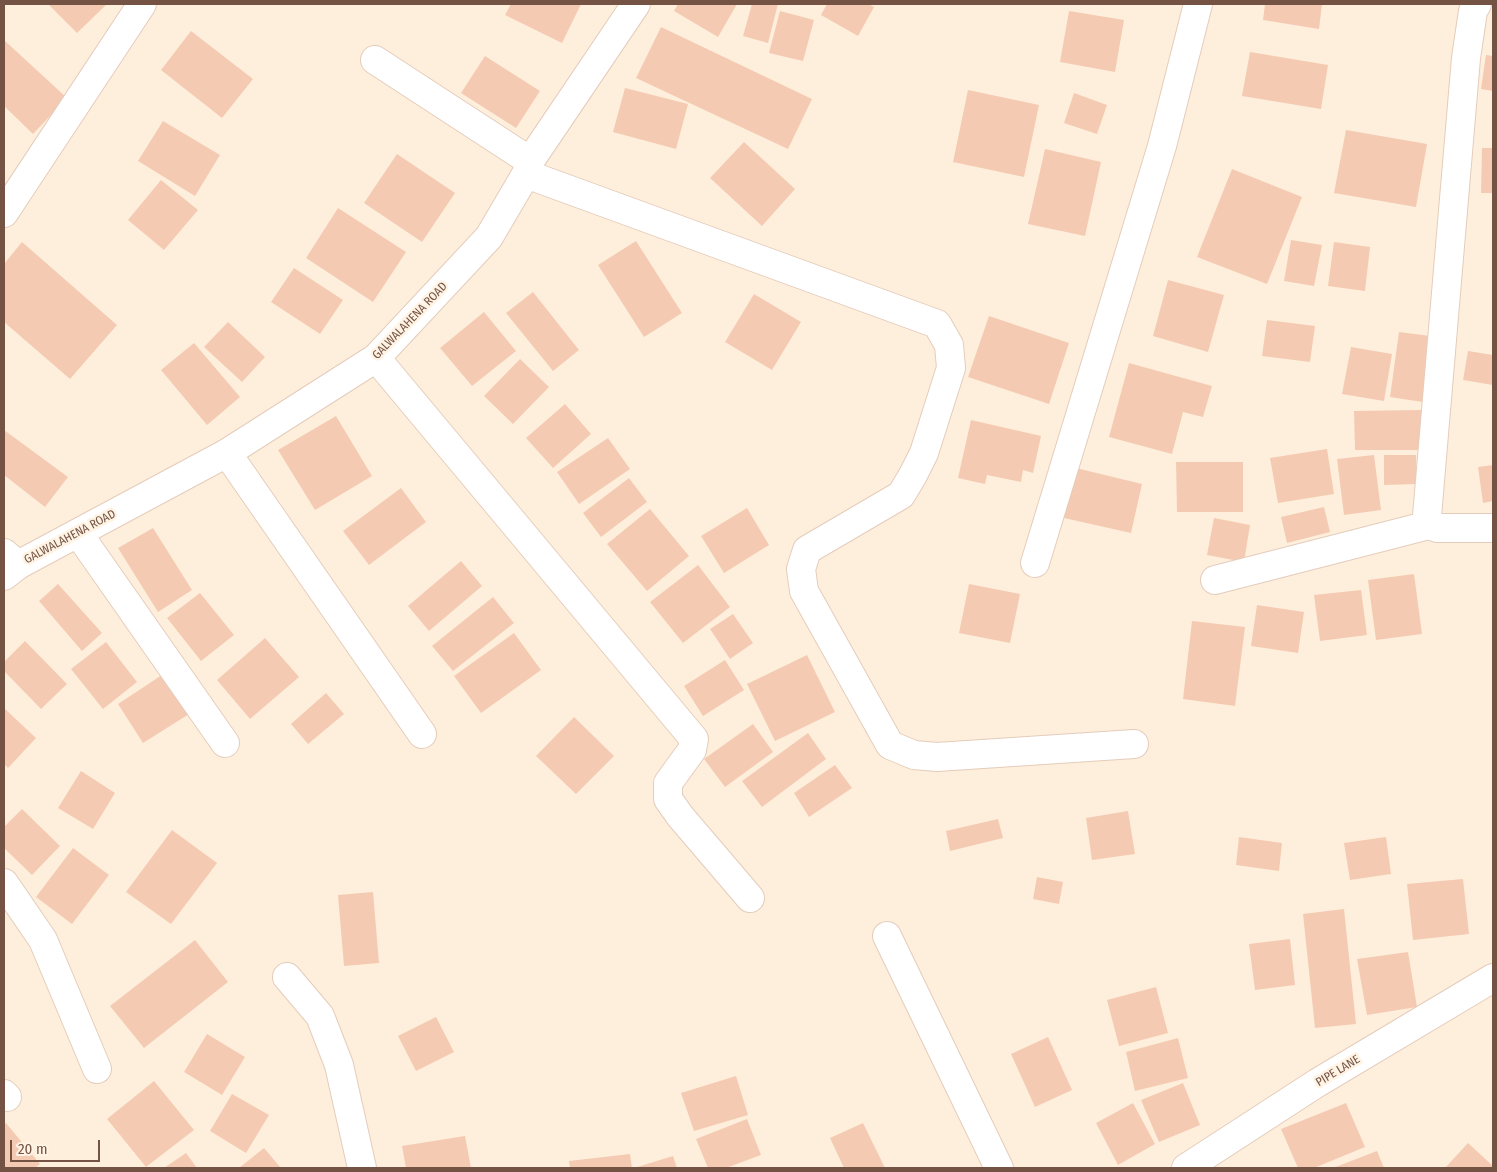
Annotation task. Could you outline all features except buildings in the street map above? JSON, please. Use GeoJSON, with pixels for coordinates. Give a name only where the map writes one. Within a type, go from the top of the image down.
{"type":"FeatureCollection","features":[{"type":"Feature","properties":{"kind":"street"},"geometry":{"type":"LineString","coordinates":[[4,213],[142,4]]}},
{"type":"Feature","properties":{"kind":"street","name":"GALWALAHENA ROAD"},"geometry":{"type":"LineString","coordinates":[[8,565],[78,533],[227,453],[376,358],[489,237],[528,168],[636,4]]}},
{"type":"Feature","properties":{"kind":"street"},"geometry":{"type":"LineString","coordinates":[[1035,563],[1162,146],[1198,4]]}},
{"type":"Feature","properties":{"kind":"street"},"geometry":{"type":"LineString","coordinates":[[1429,525],[1427,516],[1430,473],[1466,58],[1473,11],[1477,4]]}},
{"type":"Feature","properties":{"kind":"street"},"geometry":{"type":"LineString","coordinates":[[375,60],[528,168],[936,324],[949,345],[951,368],[924,453],[901,495],[807,550],[801,569],[804,591],[890,745],[914,755],[937,757],[1134,744]]}},
{"type":"Feature","properties":{"kind":"street"},"geometry":{"type":"LineString","coordinates":[[376,358],[694,739],[692,750],[668,783],[668,799],[680,816],[750,898]]}},
{"type":"Feature","properties":{"kind":"street"},"geometry":{"type":"LineString","coordinates":[[227,453],[422,734]]}},
{"type":"Feature","properties":{"kind":"street"},"geometry":{"type":"LineString","coordinates":[[1215,580],[1429,525],[1436,528],[1493,528]]}},
{"type":"Feature","properties":{"kind":"street"},"geometry":{"type":"LineString","coordinates":[[78,533],[225,743]]}},
{"type":"Feature","properties":{"kind":"street"},"geometry":{"type":"LineString","coordinates":[[4,883],[43,940],[97,1069]]}},
{"type":"Feature","properties":{"kind":"street"},"geometry":{"type":"LineString","coordinates":[[887,936],[999,1168]]}},
{"type":"Feature","properties":{"kind":"street"},"geometry":{"type":"LineString","coordinates":[[286,977],[320,1016],[338,1065],[362,1168]]}},
{"type":"Feature","properties":{"kind":"street","name":"PIPE LANE"},"geometry":{"type":"LineString","coordinates":[[1186,1168],[1317,1083],[1493,978]]}}]}
